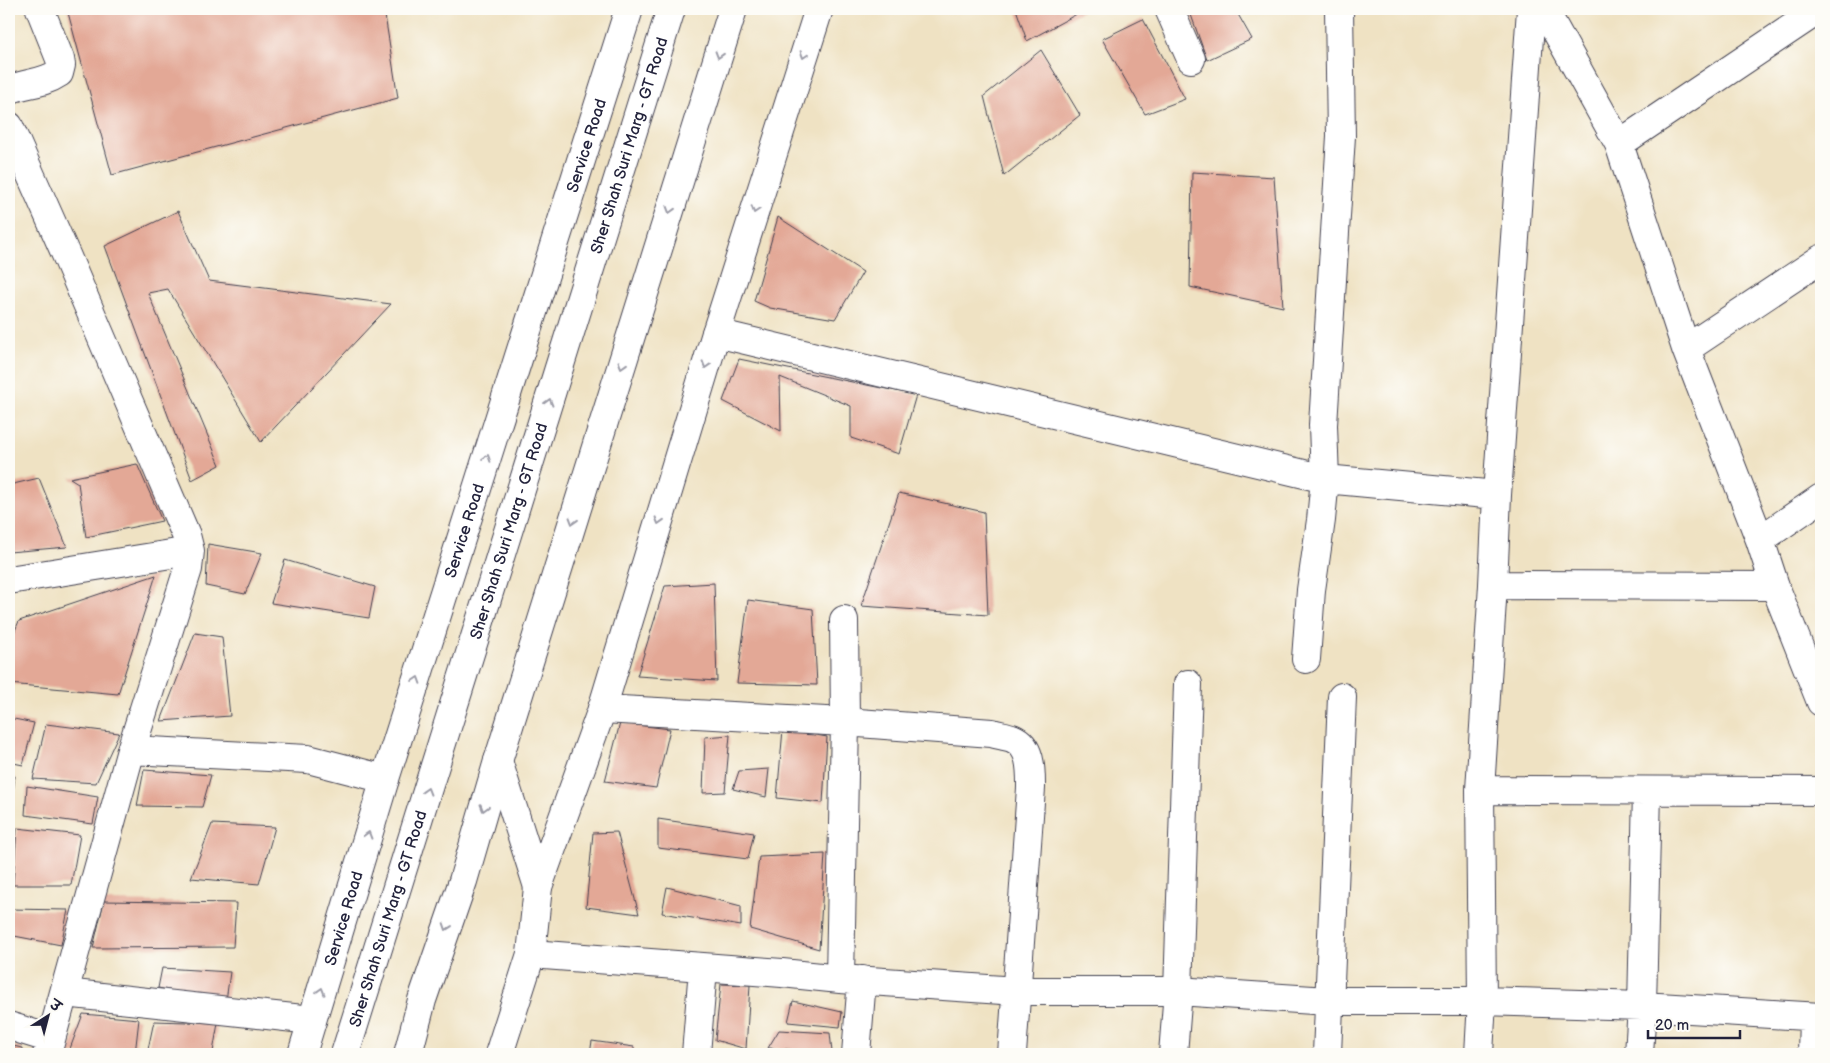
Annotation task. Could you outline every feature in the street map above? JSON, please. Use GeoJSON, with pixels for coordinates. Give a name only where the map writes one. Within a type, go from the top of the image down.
{"type":"FeatureCollection","features":[{"type":"Feature","properties":{"kind":"main road"},"geometry":{"type":"LineString","coordinates":[[9,90],[37,83],[59,73],[60,59],[40,9]]}},
{"type":"Feature","properties":{"kind":"main road","name":"Service Road"},"geometry":{"type":"LineString","coordinates":[[302,1054],[385,779],[629,9]]}},
{"type":"Feature","properties":{"kind":"main road","name":"Sher Shah Suri Marg - GT Road"},"geometry":{"type":"LineString","coordinates":[[345,1054],[671,9]]}},
{"type":"Feature","properties":{"kind":"main road"},"geometry":{"type":"LineString","coordinates":[[408,1054],[422,1000],[463,881],[498,761],[733,9]]}},
{"type":"Feature","properties":{"kind":"main road"},"geometry":{"type":"LineString","coordinates":[[499,1054],[531,954],[538,887],[602,710],[716,332],[819,9]]}},
{"type":"Feature","properties":{"kind":"main road"},"geometry":{"type":"LineString","coordinates":[[1168,9],[1191,59]]}},
{"type":"Feature","properties":{"kind":"main road"},"geometry":{"type":"LineString","coordinates":[[1306,659],[1311,590],[1322,520],[1325,479],[1323,426],[1342,136],[1339,9]]}},
{"type":"Feature","properties":{"kind":"main road"},"geometry":{"type":"LineString","coordinates":[[1479,1054],[1482,1001],[1480,790],[1497,495],[1531,9]]}},
{"type":"Feature","properties":{"kind":"main road"},"geometry":{"type":"LineString","coordinates":[[1544,9],[1619,144],[1686,349],[1760,540],[1775,586],[1821,702]]}},
{"type":"Feature","properties":{"kind":"main road"},"geometry":{"type":"LineString","coordinates":[[1619,144],[1820,9]]}},
{"type":"Feature","properties":{"kind":"main road"},"geometry":{"type":"LineString","coordinates":[[9,126],[186,535],[190,551],[188,568],[131,750],[49,1047],[9,1026]]}},
{"type":"Feature","properties":{"kind":"main road"},"geometry":{"type":"LineString","coordinates":[[1686,349],[1821,259]]}},
{"type":"Feature","properties":{"kind":"main road"},"geometry":{"type":"LineString","coordinates":[[716,332],[1325,479],[1497,495]]}},
{"type":"Feature","properties":{"kind":"main road"},"geometry":{"type":"LineString","coordinates":[[1760,540],[1821,498]]}},
{"type":"Feature","properties":{"kind":"main road"},"geometry":{"type":"LineString","coordinates":[[9,580],[190,551]]}},
{"type":"Feature","properties":{"kind":"main road"},"geometry":{"type":"LineString","coordinates":[[1493,585],[1775,586]]}},
{"type":"Feature","properties":{"kind":"main road"},"geometry":{"type":"LineString","coordinates":[[844,620],[851,979],[856,1054]]}},
{"type":"Feature","properties":{"kind":"main road"},"geometry":{"type":"LineString","coordinates":[[1173,1054],[1178,991],[1188,684]]}},
{"type":"Feature","properties":{"kind":"main road"},"geometry":{"type":"LineString","coordinates":[[1327,1054],[1342,697]]}},
{"type":"Feature","properties":{"kind":"main road"},"geometry":{"type":"LineString","coordinates":[[602,710],[845,722],[992,733],[1014,738],[1026,750],[1031,764],[1031,788],[1012,1054]]}},
{"type":"Feature","properties":{"kind":"main road"},"geometry":{"type":"LineString","coordinates":[[131,750],[308,759],[385,779]]}},
{"type":"Feature","properties":{"kind":"main road"},"geometry":{"type":"LineString","coordinates":[[498,761],[538,887]]}},
{"type":"Feature","properties":{"kind":"main road"},"geometry":{"type":"LineString","coordinates":[[1480,790],[1821,791]]}},
{"type":"Feature","properties":{"kind":"main road"},"geometry":{"type":"LineString","coordinates":[[1639,1054],[1642,1006],[1647,791]]}},
{"type":"Feature","properties":{"kind":"main road"},"geometry":{"type":"LineString","coordinates":[[531,954],[1017,991],[1178,991],[1328,1001],[1482,1001],[1642,1006],[1817,1017],[1812,1054]]}},
{"type":"Feature","properties":{"kind":"main road"},"geometry":{"type":"LineString","coordinates":[[696,1054],[703,968]]}},
{"type":"Feature","properties":{"kind":"main road"},"geometry":{"type":"LineString","coordinates":[[64,993],[312,1020]]}},
{"type":"Feature","properties":{"kind":"building"},"geometry":{"type":"Polygon","coordinates":[[[67,9],[298,9],[299,12],[311,9],[384,9],[398,98],[112,175],[67,9]]]}},
{"type":"Feature","properties":{"kind":"building"},"geometry":{"type":"Polygon","coordinates":[[[1016,9],[1086,9],[1027,41],[1016,9]]]}},
{"type":"Feature","properties":{"kind":"building"},"geometry":{"type":"Polygon","coordinates":[[[1194,9],[1235,9],[1252,39],[1207,60],[1190,12],[1194,9]]]}},
{"type":"Feature","properties":{"kind":"building"},"geometry":{"type":"Polygon","coordinates":[[[1143,19],[1185,99],[1145,114],[1102,39],[1143,19]]]}},
{"type":"Feature","properties":{"kind":"building"},"geometry":{"type":"Polygon","coordinates":[[[1041,50],[1080,115],[1004,176],[984,96],[1041,50]]]}},
{"type":"Feature","properties":{"kind":"building"},"geometry":{"type":"Polygon","coordinates":[[[1192,172],[1274,177],[1283,307],[1190,287],[1192,172]]]}},
{"type":"Feature","properties":{"kind":"building"},"geometry":{"type":"Polygon","coordinates":[[[178,211],[209,281],[391,304],[261,442],[168,289],[148,293],[220,465],[192,480],[105,246],[178,211]]]}},
{"type":"Feature","properties":{"kind":"building"},"geometry":{"type":"Polygon","coordinates":[[[778,217],[863,272],[835,319],[770,308],[754,301],[778,217]]]}},
{"type":"Feature","properties":{"kind":"building"},"geometry":{"type":"Polygon","coordinates":[[[739,359],[916,395],[899,454],[851,438],[851,406],[780,377],[781,431],[723,401],[739,359]]]}},
{"type":"Feature","properties":{"kind":"building"},"geometry":{"type":"Polygon","coordinates":[[[137,464],[162,521],[86,537],[78,483],[70,478],[137,464]]]}},
{"type":"Feature","properties":{"kind":"building"},"geometry":{"type":"Polygon","coordinates":[[[39,478],[67,547],[9,552],[9,485],[39,478]]]}},
{"type":"Feature","properties":{"kind":"building"},"geometry":{"type":"Polygon","coordinates":[[[899,493],[984,512],[988,615],[861,606],[899,493]]]}},
{"type":"Feature","properties":{"kind":"building"},"geometry":{"type":"Polygon","coordinates":[[[208,544],[262,553],[245,594],[206,586],[208,544]]]}},
{"type":"Feature","properties":{"kind":"building"},"geometry":{"type":"Polygon","coordinates":[[[285,560],[375,587],[369,618],[271,603],[285,560]]]}},
{"type":"Feature","properties":{"kind":"building"},"geometry":{"type":"Polygon","coordinates":[[[156,575],[118,694],[9,684],[9,645],[19,621],[156,575]]]}},
{"type":"Feature","properties":{"kind":"building"},"geometry":{"type":"Polygon","coordinates":[[[714,583],[717,681],[637,676],[665,586],[714,583]]]}},
{"type":"Feature","properties":{"kind":"building"},"geometry":{"type":"Polygon","coordinates":[[[748,600],[813,609],[817,685],[737,683],[748,600]]]}},
{"type":"Feature","properties":{"kind":"building"},"geometry":{"type":"Polygon","coordinates":[[[195,633],[222,637],[230,716],[161,721],[195,633]]]}},
{"type":"Feature","properties":{"kind":"building"},"geometry":{"type":"Polygon","coordinates":[[[9,718],[34,723],[23,765],[9,762],[9,718]]]}},
{"type":"Feature","properties":{"kind":"building"},"geometry":{"type":"Polygon","coordinates":[[[620,723],[670,729],[656,788],[605,781],[620,723]]]}},
{"type":"Feature","properties":{"kind":"building"},"geometry":{"type":"Polygon","coordinates":[[[46,724],[119,733],[96,783],[33,779],[46,724]]]}},
{"type":"Feature","properties":{"kind":"building"},"geometry":{"type":"Polygon","coordinates":[[[783,729],[827,737],[823,803],[777,798],[783,729]]]}},
{"type":"Feature","properties":{"kind":"building"},"geometry":{"type":"Polygon","coordinates":[[[730,735],[725,792],[703,793],[705,737],[730,735]]]}},
{"type":"Feature","properties":{"kind":"building"},"geometry":{"type":"Polygon","coordinates":[[[769,769],[766,797],[733,789],[739,771],[769,769]]]}},
{"type":"Feature","properties":{"kind":"building"},"geometry":{"type":"Polygon","coordinates":[[[144,770],[211,775],[202,807],[137,806],[144,770]]]}},
{"type":"Feature","properties":{"kind":"building"},"geometry":{"type":"Polygon","coordinates":[[[9,774],[15,776],[11,810],[9,809],[9,774]]]}},
{"type":"Feature","properties":{"kind":"building"},"geometry":{"type":"Polygon","coordinates":[[[27,786],[98,797],[93,824],[25,815],[27,786]]]}},
{"type":"Feature","properties":{"kind":"building"},"geometry":{"type":"Polygon","coordinates":[[[658,819],[754,833],[748,859],[658,848],[658,819]]]}},
{"type":"Feature","properties":{"kind":"building"},"geometry":{"type":"Polygon","coordinates":[[[212,824],[275,827],[259,884],[191,878],[212,824]]]}},
{"type":"Feature","properties":{"kind":"building"},"geometry":{"type":"Polygon","coordinates":[[[17,828],[80,835],[71,885],[13,885],[17,828]]]}},
{"type":"Feature","properties":{"kind":"building"},"geometry":{"type":"Polygon","coordinates":[[[617,832],[639,914],[586,907],[593,833],[617,832]]]}},
{"type":"Feature","properties":{"kind":"building"},"geometry":{"type":"Polygon","coordinates":[[[825,854],[819,949],[750,929],[759,857],[825,854]]]}},
{"type":"Feature","properties":{"kind":"building"},"geometry":{"type":"Polygon","coordinates":[[[667,887],[741,906],[741,926],[662,913],[667,887]]]}},
{"type":"Feature","properties":{"kind":"building"},"geometry":{"type":"Polygon","coordinates":[[[104,901],[236,903],[233,947],[93,948],[104,901]]]}},
{"type":"Feature","properties":{"kind":"building"},"geometry":{"type":"Polygon","coordinates":[[[9,909],[68,910],[61,945],[9,935],[9,909]]]}},
{"type":"Feature","properties":{"kind":"building"},"geometry":{"type":"Polygon","coordinates":[[[162,968],[230,972],[226,1001],[158,988],[162,968]]]}},
{"type":"Feature","properties":{"kind":"building"},"geometry":{"type":"Polygon","coordinates":[[[721,984],[750,985],[746,1049],[715,1040],[721,984]]]}},
{"type":"Feature","properties":{"kind":"building"},"geometry":{"type":"Polygon","coordinates":[[[793,1001],[842,1012],[840,1027],[788,1022],[793,1001]]]}},
{"type":"Feature","properties":{"kind":"building"},"geometry":{"type":"Polygon","coordinates":[[[83,1014],[139,1019],[135,1054],[68,1054],[83,1014]]]}},
{"type":"Feature","properties":{"kind":"building"},"geometry":{"type":"Polygon","coordinates":[[[154,1021],[218,1023],[213,1052],[147,1054],[154,1021]]]}},
{"type":"Feature","properties":{"kind":"building"},"geometry":{"type":"Polygon","coordinates":[[[779,1030],[830,1033],[832,1052],[768,1048],[779,1030]]]}},
{"type":"Feature","properties":{"kind":"building"},"geometry":{"type":"Polygon","coordinates":[[[592,1041],[634,1047],[634,1054],[590,1054],[592,1041]]]}},
{"type":"Feature","properties":{"kind":"building"},"geometry":{"type":"Polygon","coordinates":[[[9,1045],[22,1048],[22,1054],[9,1054],[9,1045]]]}}]}
